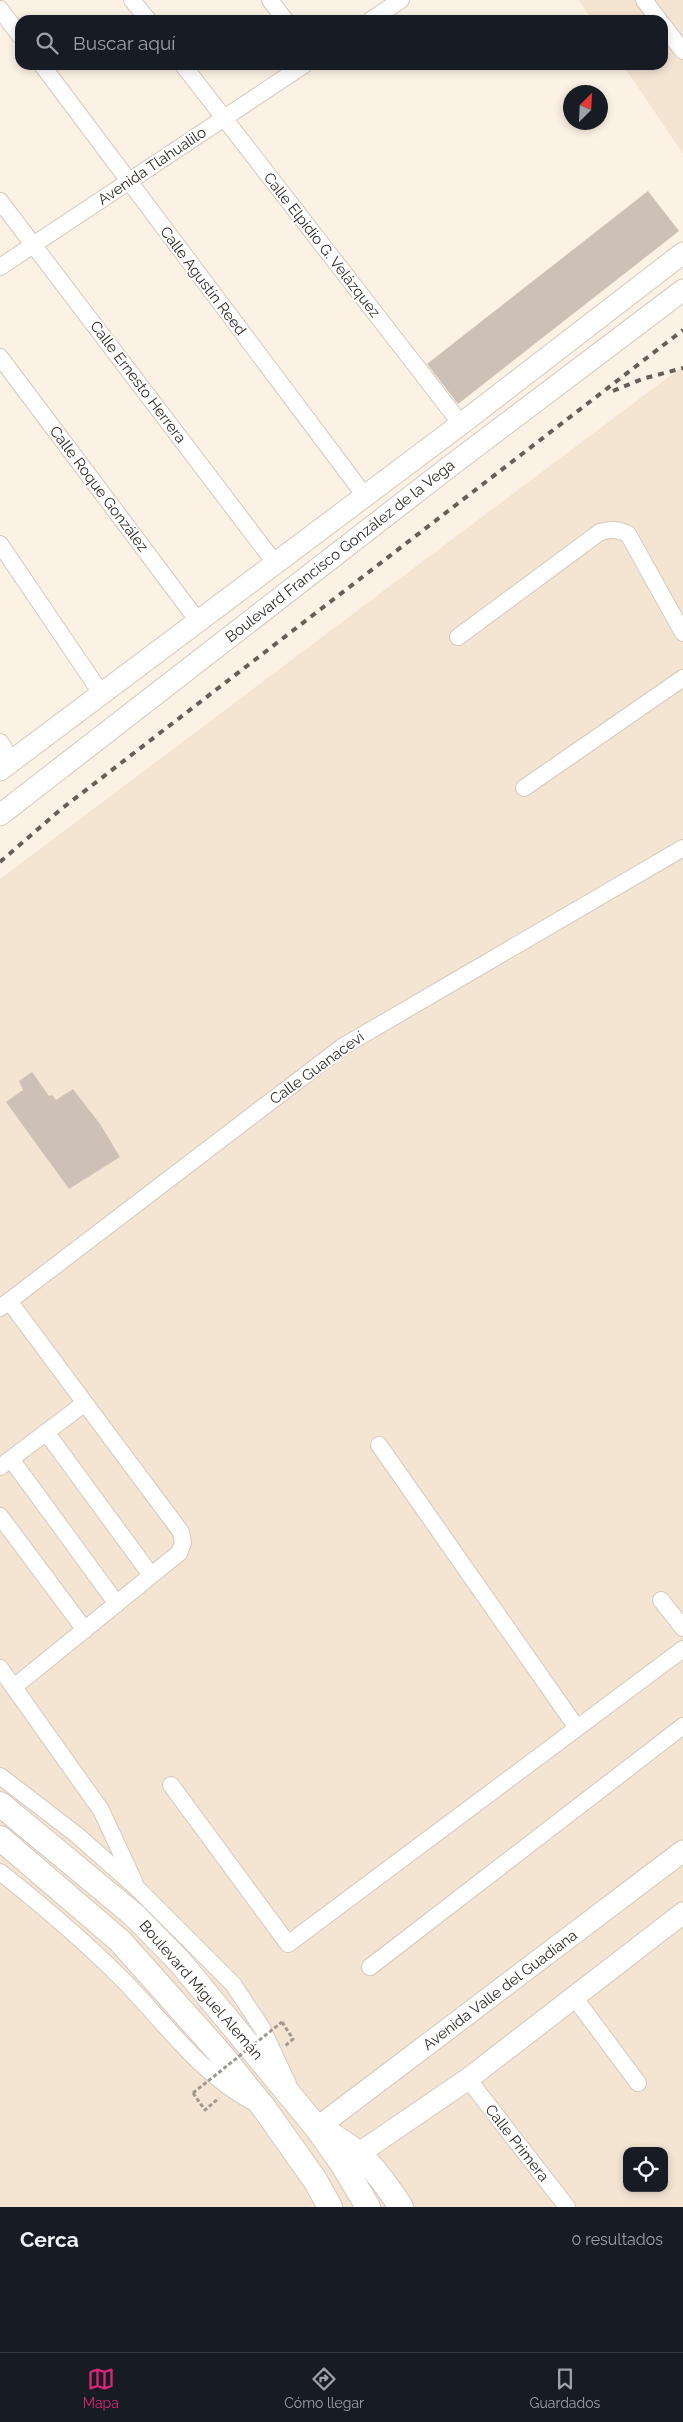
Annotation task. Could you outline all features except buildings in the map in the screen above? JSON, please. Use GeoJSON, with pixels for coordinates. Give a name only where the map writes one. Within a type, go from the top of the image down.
{"type":"FeatureCollection","features":[{"type":"Feature","properties":{"kind":"highway","name":"Boulevard Miguel Alemán"},"geometry":{"type":"LineString","coordinates":[[0,1804],[134,1914],[180,1962],[317,2128],[351,2159],[368,2207]]}},
{"type":"Feature","properties":{"kind":"highway","name":"Boulevard Miguel Alemán"},"geometry":{"type":"LineString","coordinates":[[0,1838],[120,1941],[220,2052],[264,2108],[315,2180],[330,2207]]}},
{"type":"Feature","properties":{"kind":"highway"},"geometry":{"type":"LineString","coordinates":[[351,2159],[385,2183],[401,2207]]}},
{"type":"Feature","properties":{"kind":"highway"},"geometry":{"type":"LineString","coordinates":[[314,2207],[315,2180]]}},
{"type":"Feature","properties":{"kind":"main road","name":"Boulevard Francisco González de la Vega"},"geometry":{"type":"LineString","coordinates":[[6,765],[461,424],[683,253]]}},
{"type":"Feature","properties":{"kind":"main road","name":"Boulevard Francisco González de la Vega"},"geometry":{"type":"LineString","coordinates":[[0,815],[445,470],[683,290]]}},
{"type":"Feature","properties":{"kind":"main road","name":"Avenida Valle del Guadiana"},"geometry":{"type":"LineString","coordinates":[[317,2128],[683,1851]]}},
{"type":"Feature","properties":{"kind":"main road"},"geometry":{"type":"LineString","coordinates":[[351,2159],[468,2079],[682,1915]]}},
{"type":"Feature","properties":{"kind":"street"},"geometry":{"type":"LineString","coordinates":[[132,0],[144,15]]}},
{"type":"Feature","properties":{"kind":"street"},"geometry":{"type":"LineString","coordinates":[[270,0],[281,15]]}},
{"type":"Feature","properties":{"kind":"street"},"geometry":{"type":"LineString","coordinates":[[378,15],[401,0]]}},
{"type":"Feature","properties":{"kind":"street"},"geometry":{"type":"LineString","coordinates":[[644,0],[656,15]]}},
{"type":"Feature","properties":{"kind":"street"},"geometry":{"type":"LineString","coordinates":[[0,9],[15,29]]}},
{"type":"Feature","properties":{"kind":"street"},"geometry":{"type":"LineString","coordinates":[[668,32],[683,51]]}},
{"type":"Feature","properties":{"kind":"street","name":"Calle Agustín Reed"},"geometry":{"type":"LineString","coordinates":[[46,70],[365,496]]}},
{"type":"Feature","properties":{"kind":"street","name":"Calle Elpidio G. Velázquez"},"geometry":{"type":"LineString","coordinates":[[187,70],[461,424]]}},
{"type":"Feature","properties":{"kind":"street","name":"Avenida Tlahualilo"},"geometry":{"type":"LineString","coordinates":[[0,268],[296,70]]}},
{"type":"Feature","properties":{"kind":"street","name":"Calle Ernesto Herrera"},"geometry":{"type":"LineString","coordinates":[[0,200],[275,563]]}},
{"type":"Feature","properties":{"kind":"street","name":"Calle Roque González"},"geometry":{"type":"LineString","coordinates":[[0,357],[198,621]]}},
{"type":"Feature","properties":{"kind":"street"},"geometry":{"type":"LineString","coordinates":[[458,637],[600,532],[610,529],[620,530],[628,534],[683,633]]}},
{"type":"Feature","properties":{"kind":"street"},"geometry":{"type":"LineString","coordinates":[[0,544],[101,693]]}},
{"type":"Feature","properties":{"kind":"street"},"geometry":{"type":"LineString","coordinates":[[524,788],[683,678]]}},
{"type":"Feature","properties":{"kind":"street"},"geometry":{"type":"LineString","coordinates":[[0,742],[6,765]]}},
{"type":"Feature","properties":{"kind":"street","name":"Calle Guanaceví"},"geometry":{"type":"LineString","coordinates":[[5,1305],[342,1047],[683,848]]}},
{"type":"Feature","properties":{"kind":"street"},"geometry":{"type":"LineString","coordinates":[[5,1305],[85,1403],[181,1532],[183,1543],[179,1553],[14,1687]]}},
{"type":"Feature","properties":{"kind":"street"},"geometry":{"type":"LineString","coordinates":[[85,1403],[5,1463],[116,1604]]}},
{"type":"Feature","properties":{"kind":"street"},"geometry":{"type":"LineString","coordinates":[[46,1432],[151,1575]]}},
{"type":"Feature","properties":{"kind":"street"},"geometry":{"type":"LineString","coordinates":[[379,1446],[577,1728]]}},
{"type":"Feature","properties":{"kind":"street"},"geometry":{"type":"LineString","coordinates":[[0,1516],[84,1630]]}},
{"type":"Feature","properties":{"kind":"street"},"geometry":{"type":"LineString","coordinates":[[661,1600],[683,1628]]}},
{"type":"Feature","properties":{"kind":"street"},"geometry":{"type":"LineString","coordinates":[[171,1785],[288,1944],[683,1649]]}},
{"type":"Feature","properties":{"kind":"street"},"geometry":{"type":"LineString","coordinates":[[0,1668],[101,1810],[136,1888]]}},
{"type":"Feature","properties":{"kind":"street"},"geometry":{"type":"LineString","coordinates":[[370,1967],[683,1726]]}},
{"type":"Feature","properties":{"kind":"street"},"geometry":{"type":"LineString","coordinates":[[0,1776],[77,1835],[136,1888],[233,1984],[262,2028],[296,2102]]}},
{"type":"Feature","properties":{"kind":"street"},"geometry":{"type":"LineString","coordinates":[[0,1872],[39,1903],[120,1977],[180,2043],[209,2070],[242,2096],[264,2108]]}},
{"type":"Feature","properties":{"kind":"street"},"geometry":{"type":"LineString","coordinates":[[574,1997],[638,2083]]}},
{"type":"Feature","properties":{"kind":"street","name":"Calle Primera"},"geometry":{"type":"LineString","coordinates":[[468,2079],[567,2207]]}},
{"type":"Feature","properties":{"kind":"path"},"geometry":{"type":"LineString","coordinates":[[205,2110],[193,2093],[282,2022],[293,2039]]}},
{"type":"Feature","properties":{"kind":"shaded area"},"geometry":{"type":"Polygon","coordinates":[[[579,0],[683,0],[683,154],[626,70],[668,70],[668,15],[589,15],[579,0]]]}},
{"type":"Feature","properties":{"kind":"shaded area"},"geometry":{"type":"Polygon","coordinates":[[[683,366],[683,2207],[0,2207],[0,879],[683,366]]]}},
{"type":"Feature","properties":{"kind":"railway"},"geometry":{"type":"LineString","coordinates":[[0,862],[60,810],[683,330]]}},
{"type":"Feature","properties":{"kind":"railway"},"geometry":{"type":"LineString","coordinates":[[613,391],[642,379],[683,368]]}}]}
